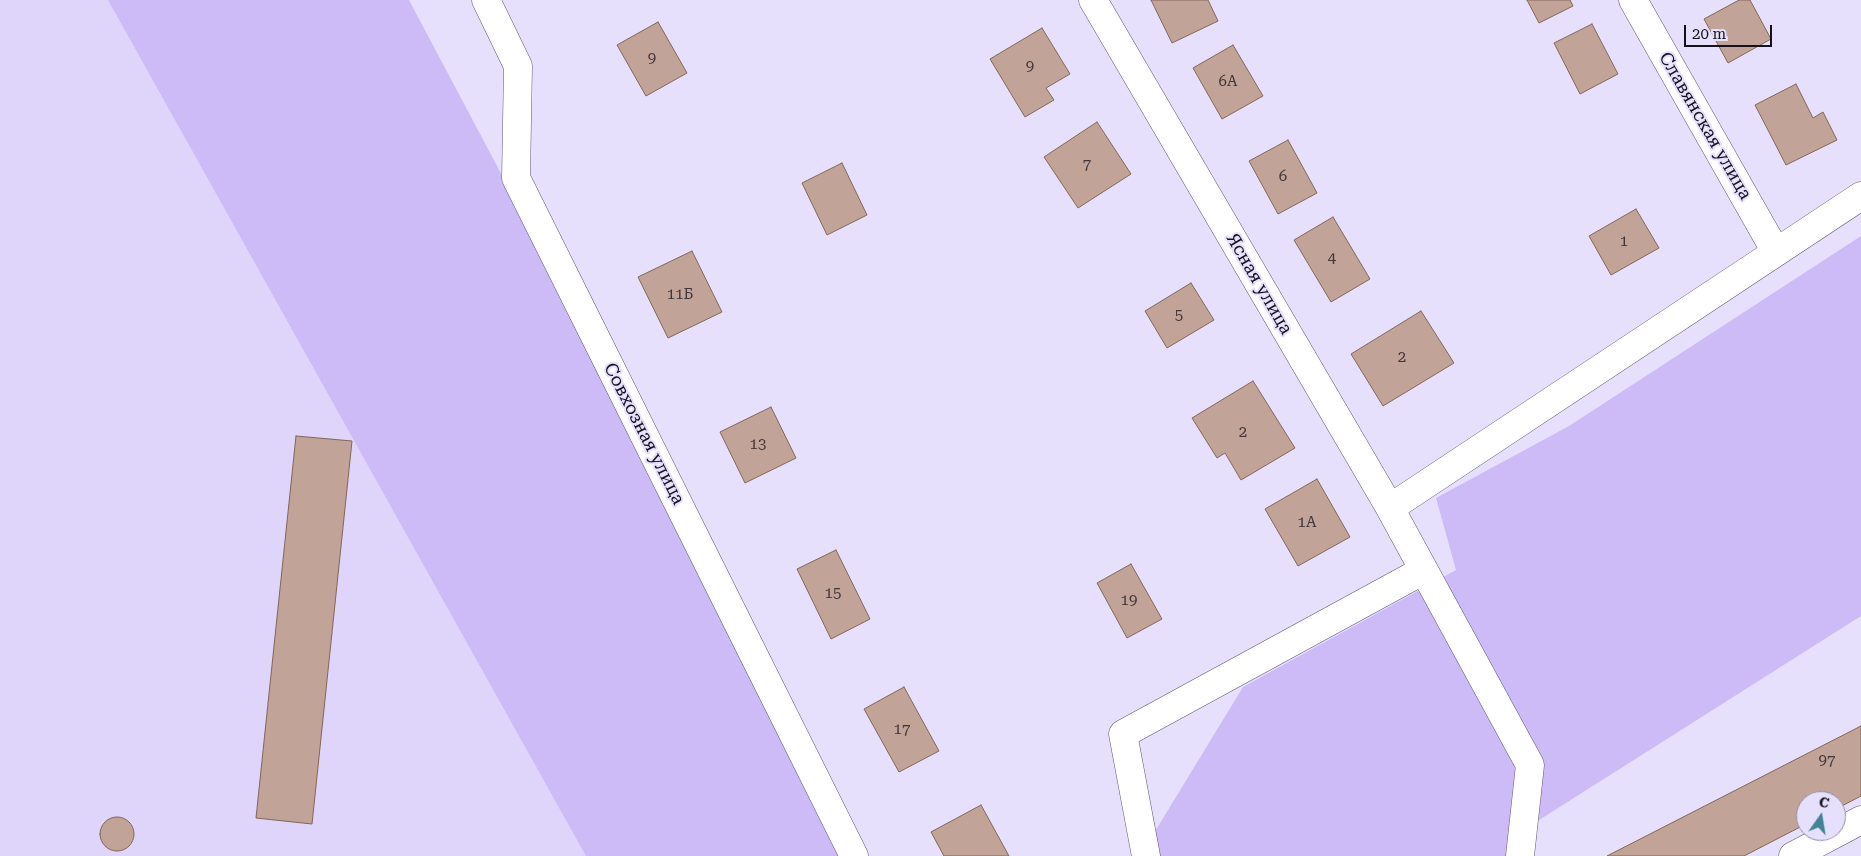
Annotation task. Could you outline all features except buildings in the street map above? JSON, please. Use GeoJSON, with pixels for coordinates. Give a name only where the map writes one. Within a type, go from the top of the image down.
{"type":"FeatureCollection","features":[{"type":"Feature","properties":{"kind":"street","name":"Совхозная улица"},"geometry":{"type":"LineString","coordinates":[[486,0],[518,66],[516,178],[854,856]]}},
{"type":"Feature","properties":{"kind":"street","name":"Ясная улица"},"geometry":{"type":"LineString","coordinates":[[1093,0],[1390,508],[1530,765],[1520,856]]}},
{"type":"Feature","properties":{"kind":"street","name":"Славянская улица"},"geometry":{"type":"LineString","coordinates":[[1633,0],[1776,252]]}},
{"type":"Feature","properties":{"kind":"street"},"geometry":{"type":"LineString","coordinates":[[1390,508],[1861,196]]}},
{"type":"Feature","properties":{"kind":"street"},"geometry":{"type":"LineString","coordinates":[[1146,856],[1122,734],[1424,570]]}},
{"type":"Feature","properties":{"kind":"street"},"geometry":{"type":"LineString","coordinates":[[1793,856],[1861,820]]}},
{"type":"Feature","properties":{"kind":"shaded area"},"geometry":{"type":"Polygon","coordinates":[[[0,0],[124,0],[600,856],[0,856],[0,0]]]}},
{"type":"Feature","properties":{"kind":"shaded area"},"geometry":{"type":"Polygon","coordinates":[[[108,0],[409,0],[863,856],[586,856],[108,0]]]}},
{"type":"Feature","properties":{"kind":"shaded area"},"geometry":{"type":"Polygon","coordinates":[[[1861,236],[1861,616],[1536,822],[1513,856],[1140,856],[1243,687],[1456,570],[1436,498],[1569,426],[1861,236]]]}}]}
